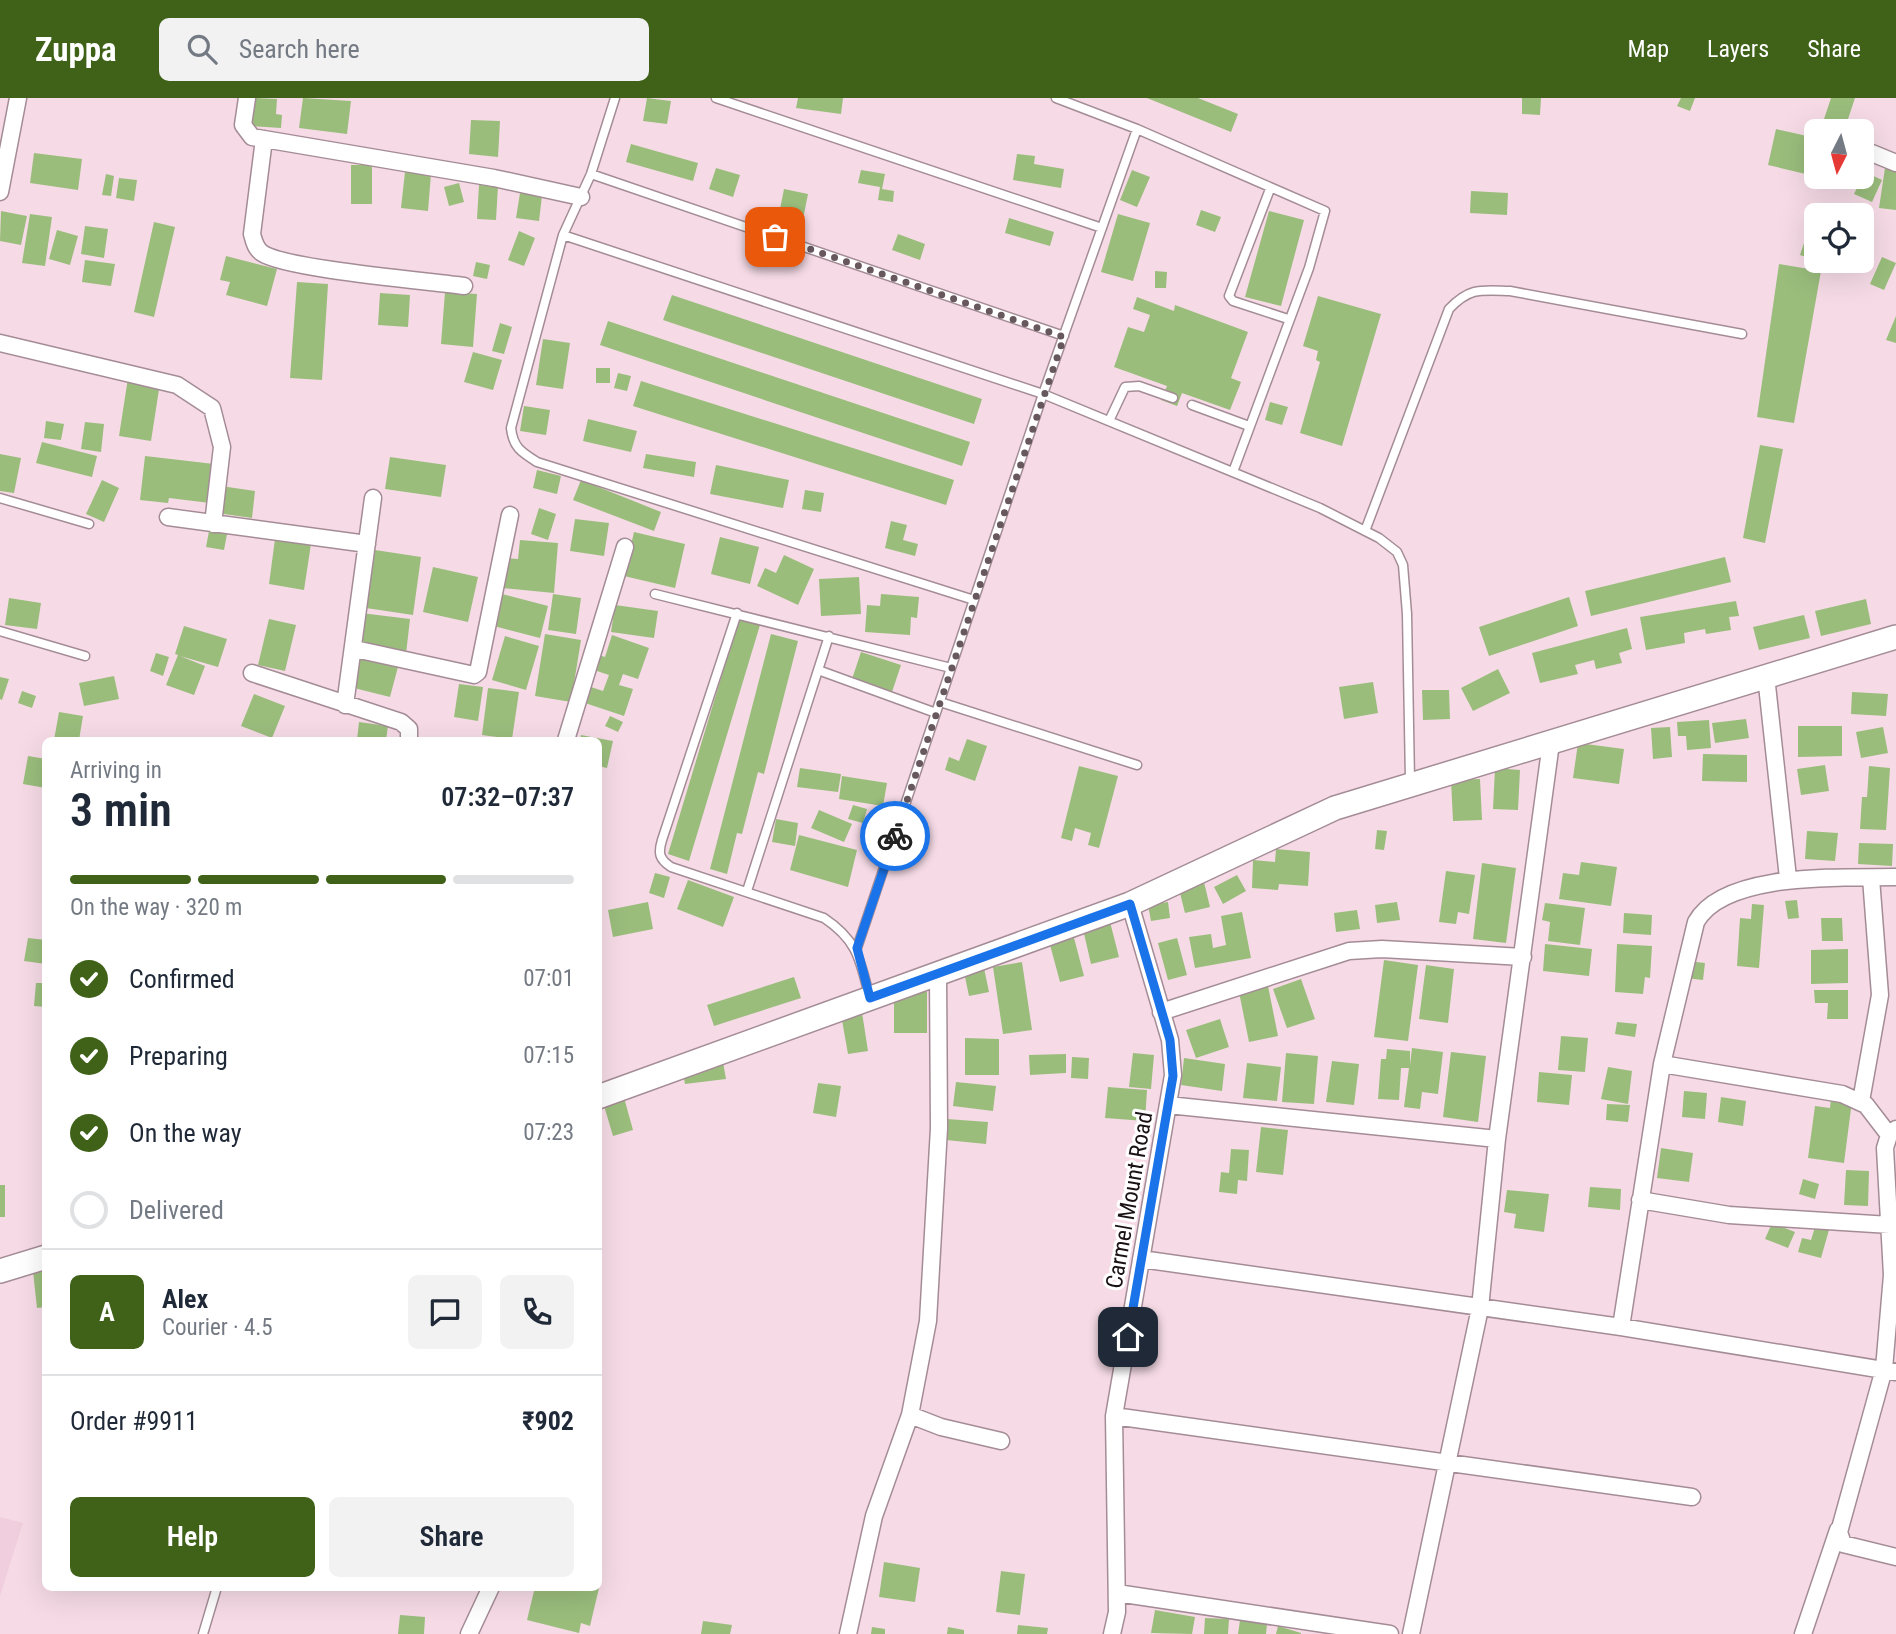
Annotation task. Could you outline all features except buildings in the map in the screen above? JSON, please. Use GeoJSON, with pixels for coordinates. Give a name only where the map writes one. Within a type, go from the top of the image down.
{"type":"FeatureCollection","features":[{"type":"Feature","properties":{"kind":"street"},"geometry":{"type":"LineString","coordinates":[[0,192],[18,98]]}},
{"type":"Feature","properties":{"kind":"street"},"geometry":{"type":"LineString","coordinates":[[247,98],[243,117],[245,130],[252,136],[494,178],[581,197]]}},
{"type":"Feature","properties":{"kind":"street"},"geometry":{"type":"LineString","coordinates":[[264,139],[252,234],[255,246],[263,254],[321,267],[464,286]]}},
{"type":"Feature","properties":{"kind":"street"},"geometry":{"type":"LineString","coordinates":[[1874,154],[1896,163]]}},
{"type":"Feature","properties":{"kind":"street"},"geometry":{"type":"LineString","coordinates":[[0,343],[177,385],[212,408],[222,447],[213,524]]}},
{"type":"Feature","properties":{"kind":"street"},"geometry":{"type":"LineString","coordinates":[[345,705],[355,649],[373,498]]}},
{"type":"Feature","properties":{"kind":"street"},"geometry":{"type":"LineString","coordinates":[[355,649],[474,675],[478,672],[510,515]]}},
{"type":"Feature","properties":{"kind":"street"},"geometry":{"type":"LineString","coordinates":[[168,517],[367,544]]}},
{"type":"Feature","properties":{"kind":"street"},"geometry":{"type":"LineString","coordinates":[[567,737],[625,547]]}},
{"type":"Feature","properties":{"kind":"street"},"geometry":{"type":"LineString","coordinates":[[602,1096],[1130,904],[1335,808],[1896,637]]}},
{"type":"Feature","properties":{"kind":"street"},"geometry":{"type":"LineString","coordinates":[[252,673],[401,722],[408,729],[409,737]]}},
{"type":"Feature","properties":{"kind":"street"},"geometry":{"type":"LineString","coordinates":[[1766,676],[1788,878]]}},
{"type":"Feature","properties":{"kind":"street"},"geometry":{"type":"LineString","coordinates":[[1411,1634],[1480,1308],[1497,1139],[1551,743]]}},
{"type":"Feature","properties":{"kind":"street"},"geometry":{"type":"LineString","coordinates":[[1861,1101],[1880,995],[1871,877]]}},
{"type":"Feature","properties":{"kind":"street"},"geometry":{"type":"LineString","coordinates":[[1621,1327],[1662,1064],[1696,922],[1703,909],[1715,900],[1788,878],[1896,877]]}},
{"type":"Feature","properties":{"kind":"street","name":"Carmel Mount Road"},"geometry":{"type":"LineString","coordinates":[[1112,1634],[1117,1612],[1114,1416],[1173,1076],[1170,1040],[1130,904]]}},
{"type":"Feature","properties":{"kind":"street"},"geometry":{"type":"LineString","coordinates":[[1161,1012],[1349,951],[1382,949],[1523,957]]}},
{"type":"Feature","properties":{"kind":"street"},"geometry":{"type":"LineString","coordinates":[[848,1634],[874,1516],[909,1415],[928,1321],[939,1128],[937,974]]}},
{"type":"Feature","properties":{"kind":"street"},"geometry":{"type":"LineString","coordinates":[[1662,1064],[1842,1094],[1861,1101],[1893,1132],[1885,1148],[1892,1275],[1890,1371],[1803,1634]]}},
{"type":"Feature","properties":{"kind":"street"},"geometry":{"type":"LineString","coordinates":[[1168,1105],[1497,1139]]}},
{"type":"Feature","properties":{"kind":"street"},"geometry":{"type":"LineString","coordinates":[[1640,1200],[1729,1215],[1889,1225]]}},
{"type":"Feature","properties":{"kind":"street"},"geometry":{"type":"LineString","coordinates":[[0,1271],[42,1258]]}},
{"type":"Feature","properties":{"kind":"street"},"geometry":{"type":"LineString","coordinates":[[1142,1259],[1621,1327],[1890,1371]]}},
{"type":"Feature","properties":{"kind":"street"},"geometry":{"type":"LineString","coordinates":[[909,1415],[941,1427],[1001,1441]]}},
{"type":"Feature","properties":{"kind":"street"},"geometry":{"type":"LineString","coordinates":[[1114,1416],[1692,1497]]}},
{"type":"Feature","properties":{"kind":"street"},"geometry":{"type":"LineString","coordinates":[[1842,1520],[1839,1532],[1843,1544],[1896,1557]]}},
{"type":"Feature","properties":{"kind":"street"},"geometry":{"type":"LineString","coordinates":[[469,1634],[489,1591]]}},
{"type":"Feature","properties":{"kind":"street"},"geometry":{"type":"LineString","coordinates":[[1117,1593],[1390,1634]]}},
{"type":"Feature","properties":{"kind":"lane"},"geometry":{"type":"LineString","coordinates":[[615,98],[591,173],[564,235],[511,428],[513,443],[537,462],[974,600]]}},
{"type":"Feature","properties":{"kind":"lane"},"geometry":{"type":"LineString","coordinates":[[716,98],[1102,228]]}},
{"type":"Feature","properties":{"kind":"lane"},"geometry":{"type":"LineString","coordinates":[[1056,98],[1137,129],[1270,189],[1322,207],[1326,214],[1310,268],[1288,319],[1233,472]]}},
{"type":"Feature","properties":{"kind":"lane"},"geometry":{"type":"LineString","coordinates":[[857,948],[1043,394],[1137,129]]}},
{"type":"Feature","properties":{"kind":"lane"},"geometry":{"type":"LineString","coordinates":[[591,173],[1064,337]]}},
{"type":"Feature","properties":{"kind":"lane"},"geometry":{"type":"LineString","coordinates":[[1270,189],[1229,296],[1233,301],[1288,319]]}},
{"type":"Feature","properties":{"kind":"lane"},"geometry":{"type":"LineString","coordinates":[[564,235],[1043,394],[1320,508],[1365,531],[1396,552],[1403,565],[1407,614],[1410,786]]}},
{"type":"Feature","properties":{"kind":"lane"},"geometry":{"type":"LineString","coordinates":[[1365,531],[1450,309],[1464,294],[1481,289],[1510,291],[1742,334]]}},
{"type":"Feature","properties":{"kind":"lane"},"geometry":{"type":"LineString","coordinates":[[1109,421],[1125,387],[1139,386],[1173,398]]}},
{"type":"Feature","properties":{"kind":"lane"},"geometry":{"type":"LineString","coordinates":[[1192,405],[1249,426]]}},
{"type":"Feature","properties":{"kind":"lane"},"geometry":{"type":"LineString","coordinates":[[0,498],[89,524]]}},
{"type":"Feature","properties":{"kind":"lane"},"geometry":{"type":"LineString","coordinates":[[655,594],[737,612],[951,667]]}},
{"type":"Feature","properties":{"kind":"lane"},"geometry":{"type":"LineString","coordinates":[[737,612],[659,851],[662,860],[671,867],[824,918],[838,927],[857,948],[870,998]]}},
{"type":"Feature","properties":{"kind":"lane"},"geometry":{"type":"LineString","coordinates":[[0,631],[85,656]]}},
{"type":"Feature","properties":{"kind":"lane"},"geometry":{"type":"LineString","coordinates":[[747,891],[829,636]]}},
{"type":"Feature","properties":{"kind":"lane"},"geometry":{"type":"LineString","coordinates":[[818,670],[936,713]]}},
{"type":"Feature","properties":{"kind":"lane"},"geometry":{"type":"LineString","coordinates":[[940,702],[1137,765]]}},
{"type":"Feature","properties":{"kind":"lane"},"geometry":{"type":"LineString","coordinates":[[203,1634],[216,1591]]}},
{"type":"Feature","properties":{"kind":"shaded area"},"geometry":{"type":"Polygon","coordinates":[[[0,1517],[23,1523],[0,1596],[0,1517]]]}},
{"type":"Feature","properties":{"kind":"way so far"},"geometry":{"type":"LineString","coordinates":[[775,237],[1064,337],[895,836]]}},
{"type":"Feature","properties":{"kind":"route"},"geometry":{"type":"LineString","coordinates":[[895,836],[857,948],[870,998],[1130,904],[1170,1040],[1173,1076],[1128,1337]]}}]}
